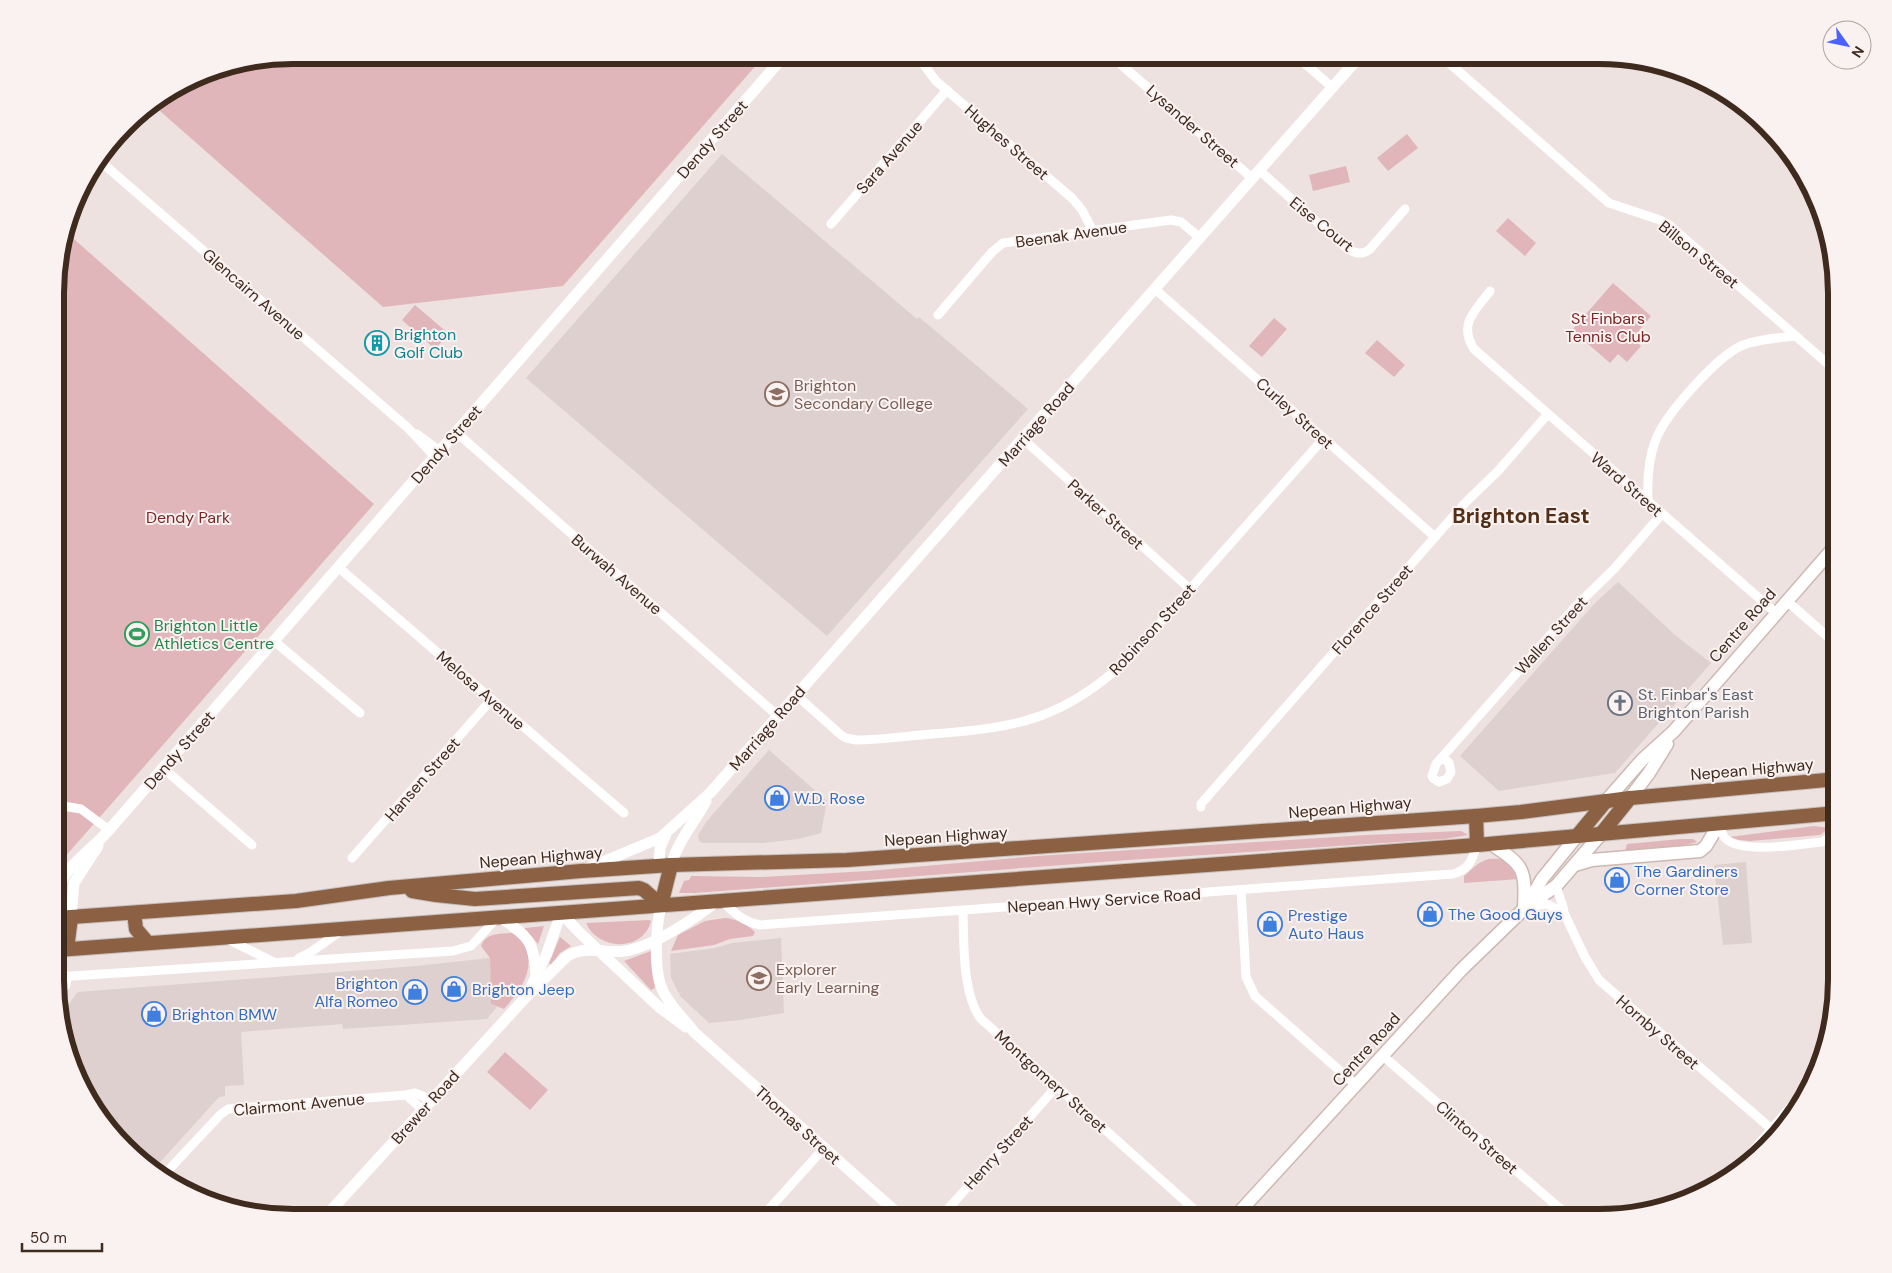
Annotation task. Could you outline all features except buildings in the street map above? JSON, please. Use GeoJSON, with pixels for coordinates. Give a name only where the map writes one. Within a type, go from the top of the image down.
{"type":"FeatureCollection","features":[{"type":"Feature","properties":{"kind":"highway","name":"Nepean Highway"},"geometry":{"type":"LineString","coordinates":[[64,917],[296,901],[394,887],[580,871],[847,860],[1476,816],[1630,798],[1828,780]]}},
{"type":"Feature","properties":{"kind":"highway","name":"Centre Road"},"geometry":{"type":"LineString","coordinates":[[1602,834],[1630,798]]}},
{"type":"Feature","properties":{"kind":"highway","name":"Centre Road"},"geometry":{"type":"LineString","coordinates":[[1576,836],[1606,801]]}},
{"type":"Feature","properties":{"kind":"highway"},"geometry":{"type":"LineString","coordinates":[[64,950],[1484,845],[1828,815]]}},
{"type":"Feature","properties":{"kind":"highway"},"geometry":{"type":"LineString","coordinates":[[1476,816],[1484,845]]}},
{"type":"Feature","properties":{"kind":"highway"},"geometry":{"type":"LineString","coordinates":[[661,905],[665,866]]}},
{"type":"Feature","properties":{"kind":"highway"},"geometry":{"type":"LineString","coordinates":[[561,913],[580,871]]}},
{"type":"Feature","properties":{"kind":"highway"},"geometry":{"type":"LineString","coordinates":[[394,887],[462,898],[640,888],[661,905]]}},
{"type":"Feature","properties":{"kind":"highway"},"geometry":{"type":"LineString","coordinates":[[498,897],[500,917]]}},
{"type":"Feature","properties":{"kind":"highway"},"geometry":{"type":"LineString","coordinates":[[134,913],[136,928],[148,943]]}},
{"type":"Feature","properties":{"kind":"main road","name":"Centre Road"},"geometry":{"type":"LineString","coordinates":[[1606,801],[1642,760],[1674,731],[1828,553]]}},
{"type":"Feature","properties":{"kind":"main road","name":"Centre Road"},"geometry":{"type":"LineString","coordinates":[[1630,798],[1652,769],[1674,731]]}},
{"type":"Feature","properties":{"kind":"main road"},"geometry":{"type":"LineString","coordinates":[[1575,865],[1592,860],[1701,851],[1719,824]]}},
{"type":"Feature","properties":{"kind":"main road","name":"Centre Road"},"geometry":{"type":"LineString","coordinates":[[1242,1209],[1461,970],[1524,909],[1556,886],[1602,834]]}},
{"type":"Feature","properties":{"kind":"main road","name":"Centre Road"},"geometry":{"type":"LineString","coordinates":[[1524,909],[1542,878],[1576,836]]}},
{"type":"Feature","properties":{"kind":"main road"},"geometry":{"type":"LineString","coordinates":[[1484,845],[1512,858],[1523,871],[1525,882],[1524,909]]}},
{"type":"Feature","properties":{"kind":"street","name":"Dendy Street"},"geometry":{"type":"LineString","coordinates":[[64,877],[78,859],[107,832],[777,64]]}},
{"type":"Feature","properties":{"kind":"street","name":"Hughes Street"},"geometry":{"type":"LineString","coordinates":[[924,64],[929,73],[947,90],[1073,199],[1082,210],[1093,231]]}},
{"type":"Feature","properties":{"kind":"street","name":"Lysander Street"},"geometry":{"type":"LineString","coordinates":[[1121,64],[1256,174]]}},
{"type":"Feature","properties":{"kind":"street"},"geometry":{"type":"LineString","coordinates":[[1305,64],[1332,87]]}},
{"type":"Feature","properties":{"kind":"street","name":"Marriage Road"},"geometry":{"type":"LineString","coordinates":[[580,871],[656,840],[710,793],[1353,64]]}},
{"type":"Feature","properties":{"kind":"street","name":"Billson Street"},"geometry":{"type":"LineString","coordinates":[[1450,64],[1609,203],[1660,220],[1669,225],[1828,365]]}},
{"type":"Feature","properties":{"kind":"street","name":"Sara Avenue"},"geometry":{"type":"LineString","coordinates":[[831,224],[947,90]]}},
{"type":"Feature","properties":{"kind":"street","name":"Glencairn Avenue"},"geometry":{"type":"LineString","coordinates":[[103,164],[438,454]]}},
{"type":"Feature","properties":{"kind":"street","name":"Eise Court"},"geometry":{"type":"LineString","coordinates":[[1256,174],[1345,247],[1354,252],[1362,253],[1369,250],[1405,209]]}},
{"type":"Feature","properties":{"kind":"street","name":"Beenak Avenue"},"geometry":{"type":"LineString","coordinates":[[938,315],[992,252],[1003,243],[1171,220],[1181,222],[1200,238]]}},
{"type":"Feature","properties":{"kind":"street","name":"Curley Street"},"geometry":{"type":"LineString","coordinates":[[1155,289],[1435,537]]}},
{"type":"Feature","properties":{"kind":"street","name":"Ward Street"},"geometry":{"type":"LineString","coordinates":[[1490,290],[1474,312],[1466,332],[1470,344],[1478,354],[1776,613]]}},
{"type":"Feature","properties":{"kind":"street"},"geometry":{"type":"LineString","coordinates":[[1648,503],[1652,451],[1660,431],[1672,413],[1712,367],[1730,352],[1743,345],[1795,336]]}},
{"type":"Feature","properties":{"kind":"street","name":"Florence Street"},"geometry":{"type":"LineString","coordinates":[[1200,807],[1435,537],[1466,502],[1498,471],[1547,415]]}},
{"type":"Feature","properties":{"kind":"street","name":"Burwah Avenue"},"geometry":{"type":"LineString","coordinates":[[456,432],[778,716]]}},
{"type":"Feature","properties":{"kind":"street","name":"Robinson Street"},"geometry":{"type":"LineString","coordinates":[[796,695],[841,735],[851,739],[977,731],[1012,725],[1065,706],[1098,686],[1129,658],[1324,438]]}},
{"type":"Feature","properties":{"kind":"street","name":"Parker Street"},"geometry":{"type":"LineString","coordinates":[[1023,439],[1190,589]]}},
{"type":"Feature","properties":{"kind":"street","name":"Wallen Street"},"geometry":{"type":"LineString","coordinates":[[1443,757],[1576,606],[1614,568],[1661,515]]}},
{"type":"Feature","properties":{"kind":"street","name":"Melosa Avenue"},"geometry":{"type":"LineString","coordinates":[[338,567],[624,813]]}},
{"type":"Feature","properties":{"kind":"street"},"geometry":{"type":"LineString","coordinates":[[1787,601],[1828,638]]}},
{"type":"Feature","properties":{"kind":"street"},"geometry":{"type":"LineString","coordinates":[[274,641],[360,713]]}},
{"type":"Feature","properties":{"kind":"street","name":"Hansen Street"},"geometry":{"type":"LineString","coordinates":[[352,858],[491,700]]}},
{"type":"Feature","properties":{"kind":"street"},"geometry":{"type":"LineString","coordinates":[[163,768],[252,845]]}},
{"type":"Feature","properties":{"kind":"street","name":"Marriage Road"},"geometry":{"type":"LineString","coordinates":[[665,866],[696,819],[710,793]]}},
{"type":"Feature","properties":{"kind":"street"},"geometry":{"type":"LineString","coordinates":[[64,806],[81,810],[107,832]]}},
{"type":"Feature","properties":{"kind":"street"},"geometry":{"type":"LineString","coordinates":[[1719,824],[1723,835],[1736,846],[1752,848],[1822,842],[1828,839]]}},
{"type":"Feature","properties":{"kind":"street"},"geometry":{"type":"LineString","coordinates":[[665,866],[661,843],[673,827]]}},
{"type":"Feature","properties":{"kind":"street","name":"Dendy Street"},"geometry":{"type":"LineString","coordinates":[[64,917],[74,883],[107,832]]}},
{"type":"Feature","properties":{"kind":"street","name":"Nepean Hwy Service Road"},"geometry":{"type":"LineString","coordinates":[[720,901],[739,916],[760,925],[963,911],[1453,874],[1460,872],[1470,864],[1484,845]]}},
{"type":"Feature","properties":{"kind":"street","name":"Hornby Street"},"geometry":{"type":"LineString","coordinates":[[1556,886],[1564,913],[1585,958],[1599,980],[1772,1130]]}},
{"type":"Feature","properties":{"kind":"street"},"geometry":{"type":"LineString","coordinates":[[1241,890],[1246,977],[1255,996],[1356,1085]]}},
{"type":"Feature","properties":{"kind":"street","name":"Brewer Road"},"geometry":{"type":"LineString","coordinates":[[332,1209],[526,997],[568,955],[582,950],[630,951],[698,916],[720,901]]}},
{"type":"Feature","properties":{"kind":"street"},"geometry":{"type":"LineString","coordinates":[[1524,909],[1541,904],[1553,906],[1564,913]]}},
{"type":"Feature","properties":{"kind":"street","name":"Thomas Street"},"geometry":{"type":"LineString","coordinates":[[661,905],[657,924],[658,973],[661,987],[667,998],[694,1032]]}},
{"type":"Feature","properties":{"kind":"street","name":"Montgomery Street"},"geometry":{"type":"LineString","coordinates":[[963,911],[968,989],[977,1013],[1194,1209]]}},
{"type":"Feature","properties":{"kind":"street","name":"Brewer Road"},"geometry":{"type":"LineString","coordinates":[[526,997],[547,952],[561,913]]}},
{"type":"Feature","properties":{"kind":"street","name":"Thomas Street"},"geometry":{"type":"LineString","coordinates":[[561,913],[659,1007],[694,1032],[893,1209]]}},
{"type":"Feature","properties":{"kind":"street"},"geometry":{"type":"LineString","coordinates":[[64,976],[461,949],[471,946],[500,917],[522,933],[530,942],[535,956],[536,977]]}},
{"type":"Feature","properties":{"kind":"street"},"geometry":{"type":"LineString","coordinates":[[291,961],[311,952],[345,928]]}},
{"type":"Feature","properties":{"kind":"street"},"geometry":{"type":"LineString","coordinates":[[224,938],[260,956],[279,962]]}},
{"type":"Feature","properties":{"kind":"street"},"geometry":{"type":"LineString","coordinates":[[64,988],[67,976]]}},
{"type":"Feature","properties":{"kind":"street","name":"Clinton Street"},"geometry":{"type":"LineString","coordinates":[[1383,1056],[1561,1209]]}},
{"type":"Feature","properties":{"kind":"street","name":"Henry Street"},"geometry":{"type":"LineString","coordinates":[[948,1209],[1057,1086]]}},
{"type":"Feature","properties":{"kind":"street","name":"Clairmont Avenue"},"geometry":{"type":"LineString","coordinates":[[167,1172],[220,1114],[228,1109],[415,1093],[432,1100]]}},
{"type":"Feature","properties":{"kind":"street"},"geometry":{"type":"LineString","coordinates":[[406,1095],[423,1110]]}},
{"type":"Feature","properties":{"kind":"street"},"geometry":{"type":"LineString","coordinates":[[769,1209],[824,1148]]}},
{"type":"Feature","properties":{"kind":"shaded area","name":"Brighton Secondary College"},"geometry":{"type":"Polygon","coordinates":[[[722,154],[917,319],[919,317],[1028,409],[827,636],[526,378],[722,154]]]}},
{"type":"Feature","properties":{"kind":"shaded area"},"geometry":{"type":"Polygon","coordinates":[[[1618,582],[1675,635],[1711,663],[1615,773],[1499,791],[1460,756],[1595,603],[1618,582]]]}},
{"type":"Feature","properties":{"kind":"shaded area"},"geometry":{"type":"Polygon","coordinates":[[[769,750],[827,801],[821,833],[798,839],[763,843],[702,843],[699,841],[698,835],[707,821],[769,750]]]}},
{"type":"Feature","properties":{"kind":"shaded area"},"geometry":{"type":"Polygon","coordinates":[[[1746,862],[1752,943],[1723,945],[1714,865],[1746,862]]]}},
{"type":"Feature","properties":{"kind":"shaded area"},"geometry":{"type":"Polygon","coordinates":[[[781,938],[784,1013],[709,1023],[681,997],[671,978],[670,954],[715,948],[732,943],[781,938]]]}},
{"type":"Feature","properties":{"kind":"shaded area"},"geometry":{"type":"Polygon","coordinates":[[[490,958],[491,1004],[497,1007],[487,1019],[343,1029],[342,1024],[241,1032],[244,1085],[225,1086],[225,1096],[219,1097],[157,1165],[131,1142],[111,1120],[94,1095],[81,1068],[68,1025],[66,1008],[78,992],[416,966],[490,958]]]}},
{"type":"Feature","properties":{"kind":"green space"},"geometry":{"type":"Polygon","coordinates":[[[278,64],[757,64],[563,286],[383,307],[157,108],[178,94],[205,81],[248,68],[278,64]]]}},
{"type":"Feature","properties":{"kind":"green space"},"geometry":{"type":"Polygon","coordinates":[[[1407,134],[1418,148],[1388,171],[1377,158],[1407,134]]]}},
{"type":"Feature","properties":{"kind":"green space"},"geometry":{"type":"Polygon","coordinates":[[[1346,166],[1350,182],[1313,191],[1309,175],[1346,166]]]}},
{"type":"Feature","properties":{"kind":"green space"},"geometry":{"type":"Polygon","coordinates":[[[1508,218],[1536,243],[1525,256],[1496,231],[1508,218]]]}},
{"type":"Feature","properties":{"kind":"green space","name":"Dendy Park"},"geometry":{"type":"Polygon","coordinates":[[[71,237],[374,504],[64,858],[64,278],[71,237]]]}},
{"type":"Feature","properties":{"kind":"green space","name":"St Finbars Tennis Club"},"geometry":{"type":"Polygon","coordinates":[[[1613,283],[1651,316],[1633,338],[1641,346],[1627,362],[1618,354],[1610,363],[1572,330],[1613,283]]]}},
{"type":"Feature","properties":{"kind":"green space"},"geometry":{"type":"Polygon","coordinates":[[[415,305],[449,334],[435,349],[402,320],[415,305]]]}},
{"type":"Feature","properties":{"kind":"green space"},"geometry":{"type":"Polygon","coordinates":[[[1274,318],[1287,329],[1262,357],[1249,346],[1274,318]]]}},
{"type":"Feature","properties":{"kind":"green space"},"geometry":{"type":"Polygon","coordinates":[[[1377,340],[1405,365],[1394,377],[1365,353],[1377,340]]]}},
{"type":"Feature","properties":{"kind":"green space"},"geometry":{"type":"Polygon","coordinates":[[[1814,826],[1828,828],[1820,835],[1750,841],[1729,837],[1814,826]]]}},
{"type":"Feature","properties":{"kind":"green space"},"geometry":{"type":"Polygon","coordinates":[[[1461,831],[1468,835],[1444,839],[679,893],[684,881],[689,880],[691,876],[760,877],[868,871],[1037,856],[1366,835],[1461,831]]]}},
{"type":"Feature","properties":{"kind":"green space"},"geometry":{"type":"Polygon","coordinates":[[[1693,839],[1697,842],[1678,847],[1625,851],[1627,844],[1693,839]]]}},
{"type":"Feature","properties":{"kind":"green space"},"geometry":{"type":"Polygon","coordinates":[[[1489,859],[1501,859],[1508,862],[1519,879],[1464,883],[1464,876],[1478,864],[1489,859]]]}},
{"type":"Feature","properties":{"kind":"green space"},"geometry":{"type":"Polygon","coordinates":[[[725,918],[737,921],[748,927],[755,932],[753,936],[730,939],[714,945],[671,951],[678,935],[705,921],[725,918]]]}},
{"type":"Feature","properties":{"kind":"green space"},"geometry":{"type":"Polygon","coordinates":[[[651,921],[646,931],[639,938],[630,943],[620,944],[600,939],[586,923],[651,921]]]}},
{"type":"Feature","properties":{"kind":"green space"},"geometry":{"type":"Polygon","coordinates":[[[544,926],[538,944],[524,928],[525,928],[544,926]]]}},
{"type":"Feature","properties":{"kind":"green space"},"geometry":{"type":"Polygon","coordinates":[[[511,933],[518,936],[524,944],[529,963],[525,980],[516,995],[504,1009],[491,1004],[490,958],[481,946],[490,936],[511,933]]]}},
{"type":"Feature","properties":{"kind":"green space"},"geometry":{"type":"Polygon","coordinates":[[[560,937],[571,946],[560,953],[551,965],[549,963],[560,937]]]}},
{"type":"Feature","properties":{"kind":"green space"},"geometry":{"type":"Polygon","coordinates":[[[651,951],[655,988],[651,990],[624,961],[651,951]]]}},
{"type":"Feature","properties":{"kind":"green space"},"geometry":{"type":"Polygon","coordinates":[[[505,1052],[548,1090],[530,1110],[487,1072],[505,1052]]]}},
{"type":"Feature","properties":{"kind":"place","name":"Brighton Golf Club"},"geometry":{"type":"Point","coordinates":[377,343]}},
{"type":"Feature","properties":{"kind":"place","name":"Brighton Secondary College"},"geometry":{"type":"Point","coordinates":[777,394]}},
{"type":"Feature","properties":{"kind":"place","name":"Brighton Little Athletics Centre"},"geometry":{"type":"Point","coordinates":[137,634]}},
{"type":"Feature","properties":{"kind":"place","name":"St. Finbar's East Brighton Parish"},"geometry":{"type":"Point","coordinates":[1620,703]}},
{"type":"Feature","properties":{"kind":"place","name":"W.D. Rose"},"geometry":{"type":"Point","coordinates":[777,798]}},
{"type":"Feature","properties":{"kind":"place","name":"The Gardiners Corner Store"},"geometry":{"type":"Point","coordinates":[1617,880]}},
{"type":"Feature","properties":{"kind":"place","name":"The Good Guys"},"geometry":{"type":"Point","coordinates":[1430,914]}},
{"type":"Feature","properties":{"kind":"place","name":"Prestige Auto Haus"},"geometry":{"type":"Point","coordinates":[1270,924]}},
{"type":"Feature","properties":{"kind":"place","name":"Explorer Early Learning"},"geometry":{"type":"Point","coordinates":[759,978]}},
{"type":"Feature","properties":{"kind":"place","name":"Brighton Jeep"},"geometry":{"type":"Point","coordinates":[454,989]}},
{"type":"Feature","properties":{"kind":"place","name":"Brighton Alfa Romeo"},"geometry":{"type":"Point","coordinates":[415,992]}},
{"type":"Feature","properties":{"kind":"place","name":"Brighton BMW"},"geometry":{"type":"Point","coordinates":[154,1014]}},
{"type":"Feature","properties":{"kind":"district","name":"Brighton East"},"geometry":{"type":"Point","coordinates":[1521,516]}}]}
